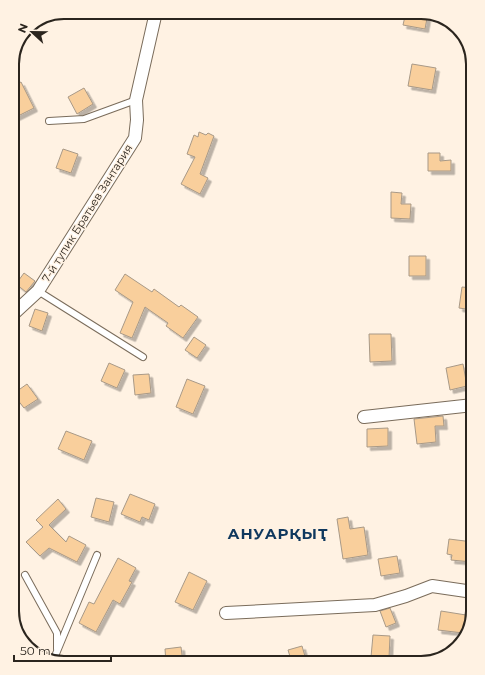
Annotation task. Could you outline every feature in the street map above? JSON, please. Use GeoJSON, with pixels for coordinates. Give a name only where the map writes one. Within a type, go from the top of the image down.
{"type":"FeatureCollection","features":[{"type":"Feature","properties":{"kind":"street","name":"7-й тупик Братьев Зантария"},"geometry":{"type":"LineString","coordinates":[[19,309],[38,291],[135,138],[138,120],[136,100],[154,19]]}},
{"type":"Feature","properties":{"kind":"street"},"geometry":{"type":"LineString","coordinates":[[364,417],[466,406]]}},
{"type":"Feature","properties":{"kind":"street"},"geometry":{"type":"LineString","coordinates":[[226,613],[375,605],[406,596],[432,586],[466,591]]}},
{"type":"Feature","properties":{"kind":"lane"},"geometry":{"type":"LineString","coordinates":[[49,122],[84,119],[136,100]]}},
{"type":"Feature","properties":{"kind":"lane"},"geometry":{"type":"LineString","coordinates":[[38,291],[143,357]]}},
{"type":"Feature","properties":{"kind":"lane"},"geometry":{"type":"LineString","coordinates":[[55,655],[98,555]]}},
{"type":"Feature","properties":{"kind":"lane"},"geometry":{"type":"LineString","coordinates":[[25,575],[57,633],[57,652]]}},
{"type":"Feature","properties":{"kind":"building"},"geometry":{"type":"Polygon","coordinates":[[[404,19],[427,19],[425,29],[403,25],[404,19]]]}},
{"type":"Feature","properties":{"kind":"building"},"geometry":{"type":"Polygon","coordinates":[[[412,64],[436,68],[432,90],[408,86],[412,64]]]}},
{"type":"Feature","properties":{"kind":"building"},"geometry":{"type":"Polygon","coordinates":[[[21,82],[34,108],[19,116],[19,83],[21,82]]]}},
{"type":"Feature","properties":{"kind":"building"},"geometry":{"type":"Polygon","coordinates":[[[84,88],[93,104],[77,114],[68,97],[84,88]]]}},
{"type":"Feature","properties":{"kind":"building"},"geometry":{"type":"Polygon","coordinates":[[[199,132],[206,135],[208,133],[214,136],[200,174],[208,178],[200,194],[181,184],[195,157],[187,154],[194,135],[198,137],[199,132]]]}},
{"type":"Feature","properties":{"kind":"building"},"geometry":{"type":"Polygon","coordinates":[[[63,149],[78,154],[71,173],[56,168],[63,149]]]}},
{"type":"Feature","properties":{"kind":"building"},"geometry":{"type":"Polygon","coordinates":[[[428,153],[440,153],[440,161],[451,160],[451,171],[428,171],[428,153]]]}},
{"type":"Feature","properties":{"kind":"building"},"geometry":{"type":"Polygon","coordinates":[[[391,192],[402,193],[401,204],[411,204],[410,219],[391,218],[391,192]]]}},
{"type":"Feature","properties":{"kind":"building"},"geometry":{"type":"Polygon","coordinates":[[[409,256],[426,256],[426,276],[409,276],[409,256]]]}},
{"type":"Feature","properties":{"kind":"building"},"geometry":{"type":"Polygon","coordinates":[[[24,273],[35,281],[26,292],[19,286],[19,280],[24,273]]]}},
{"type":"Feature","properties":{"kind":"building"},"geometry":{"type":"Polygon","coordinates":[[[125,274],[152,292],[154,289],[179,307],[181,305],[198,317],[183,338],[166,326],[168,323],[145,307],[132,338],[120,333],[133,302],[115,290],[125,274]]]}},
{"type":"Feature","properties":{"kind":"building"},"geometry":{"type":"Polygon","coordinates":[[[462,287],[466,287],[466,309],[459,308],[462,287]]]}},
{"type":"Feature","properties":{"kind":"building"},"geometry":{"type":"Polygon","coordinates":[[[35,309],[48,313],[42,331],[29,326],[35,309]]]}},
{"type":"Feature","properties":{"kind":"building"},"geometry":{"type":"Polygon","coordinates":[[[369,334],[391,334],[392,361],[370,362],[369,334]]]}},
{"type":"Feature","properties":{"kind":"building"},"geometry":{"type":"Polygon","coordinates":[[[194,337],[206,345],[197,358],[185,350],[194,337]]]}},
{"type":"Feature","properties":{"kind":"building"},"geometry":{"type":"Polygon","coordinates":[[[109,363],[125,370],[117,388],[101,381],[109,363]]]}},
{"type":"Feature","properties":{"kind":"building"},"geometry":{"type":"Polygon","coordinates":[[[463,364],[466,386],[450,390],[446,368],[463,364]]]}},
{"type":"Feature","properties":{"kind":"building"},"geometry":{"type":"Polygon","coordinates":[[[149,374],[151,393],[135,395],[133,375],[149,374]]]}},
{"type":"Feature","properties":{"kind":"building"},"geometry":{"type":"Polygon","coordinates":[[[187,379],[205,386],[193,414],[176,407],[187,379]]]}},
{"type":"Feature","properties":{"kind":"building"},"geometry":{"type":"Polygon","coordinates":[[[27,384],[38,399],[24,408],[19,402],[19,390],[27,384]]]}},
{"type":"Feature","properties":{"kind":"building"},"geometry":{"type":"Polygon","coordinates":[[[443,416],[444,426],[435,426],[436,442],[417,444],[414,419],[443,416]]]}},
{"type":"Feature","properties":{"kind":"building"},"geometry":{"type":"Polygon","coordinates":[[[388,428],[388,446],[367,447],[367,429],[388,428]]]}},
{"type":"Feature","properties":{"kind":"building"},"geometry":{"type":"Polygon","coordinates":[[[66,431],[92,441],[84,460],[58,449],[66,431]]]}},
{"type":"Feature","properties":{"kind":"building"},"geometry":{"type":"Polygon","coordinates":[[[130,494],[155,504],[149,520],[142,517],[140,522],[121,514],[130,494]]]}},
{"type":"Feature","properties":{"kind":"building"},"geometry":{"type":"Polygon","coordinates":[[[96,498],[114,502],[109,522],[91,517],[96,498]]]}},
{"type":"Feature","properties":{"kind":"building"},"geometry":{"type":"Polygon","coordinates":[[[58,499],[66,509],[49,525],[66,542],[69,536],[86,545],[77,562],[49,548],[40,556],[26,542],[43,527],[36,520],[58,499]]]}},
{"type":"Feature","properties":{"kind":"building"},"geometry":{"type":"Polygon","coordinates":[[[348,517],[350,529],[364,527],[368,555],[343,559],[337,519],[348,517]]]}},
{"type":"Feature","properties":{"kind":"building"},"geometry":{"type":"Polygon","coordinates":[[[449,539],[466,541],[466,561],[451,560],[452,555],[447,554],[449,539]]]}},
{"type":"Feature","properties":{"kind":"building"},"geometry":{"type":"Polygon","coordinates":[[[397,556],[400,573],[381,576],[378,559],[397,556]]]}},
{"type":"Feature","properties":{"kind":"building"},"geometry":{"type":"Polygon","coordinates":[[[118,558],[136,568],[129,581],[132,582],[120,604],[113,600],[96,632],[79,623],[89,602],[94,604],[118,558]]]}},
{"type":"Feature","properties":{"kind":"building"},"geometry":{"type":"Polygon","coordinates":[[[189,572],[207,581],[193,610],[175,602],[189,572]]]}},
{"type":"Feature","properties":{"kind":"building"},"geometry":{"type":"Polygon","coordinates":[[[390,608],[396,623],[386,627],[380,611],[390,608]]]}},
{"type":"Feature","properties":{"kind":"building"},"geometry":{"type":"Polygon","coordinates":[[[441,611],[466,615],[461,633],[438,630],[441,611]]]}},
{"type":"Feature","properties":{"kind":"building"},"geometry":{"type":"Polygon","coordinates":[[[373,635],[390,636],[389,656],[371,656],[373,635]]]}},
{"type":"Feature","properties":{"kind":"building"},"geometry":{"type":"Polygon","coordinates":[[[302,646],[305,656],[290,656],[288,650],[302,646]]]}},
{"type":"Feature","properties":{"kind":"building"},"geometry":{"type":"Polygon","coordinates":[[[181,647],[182,656],[166,656],[165,649],[181,647]]]}},
{"type":"Feature","properties":{"kind":"district","name":"АНУАРҚЫҬ"},"geometry":{"type":"Point","coordinates":[278,533]}}]}
